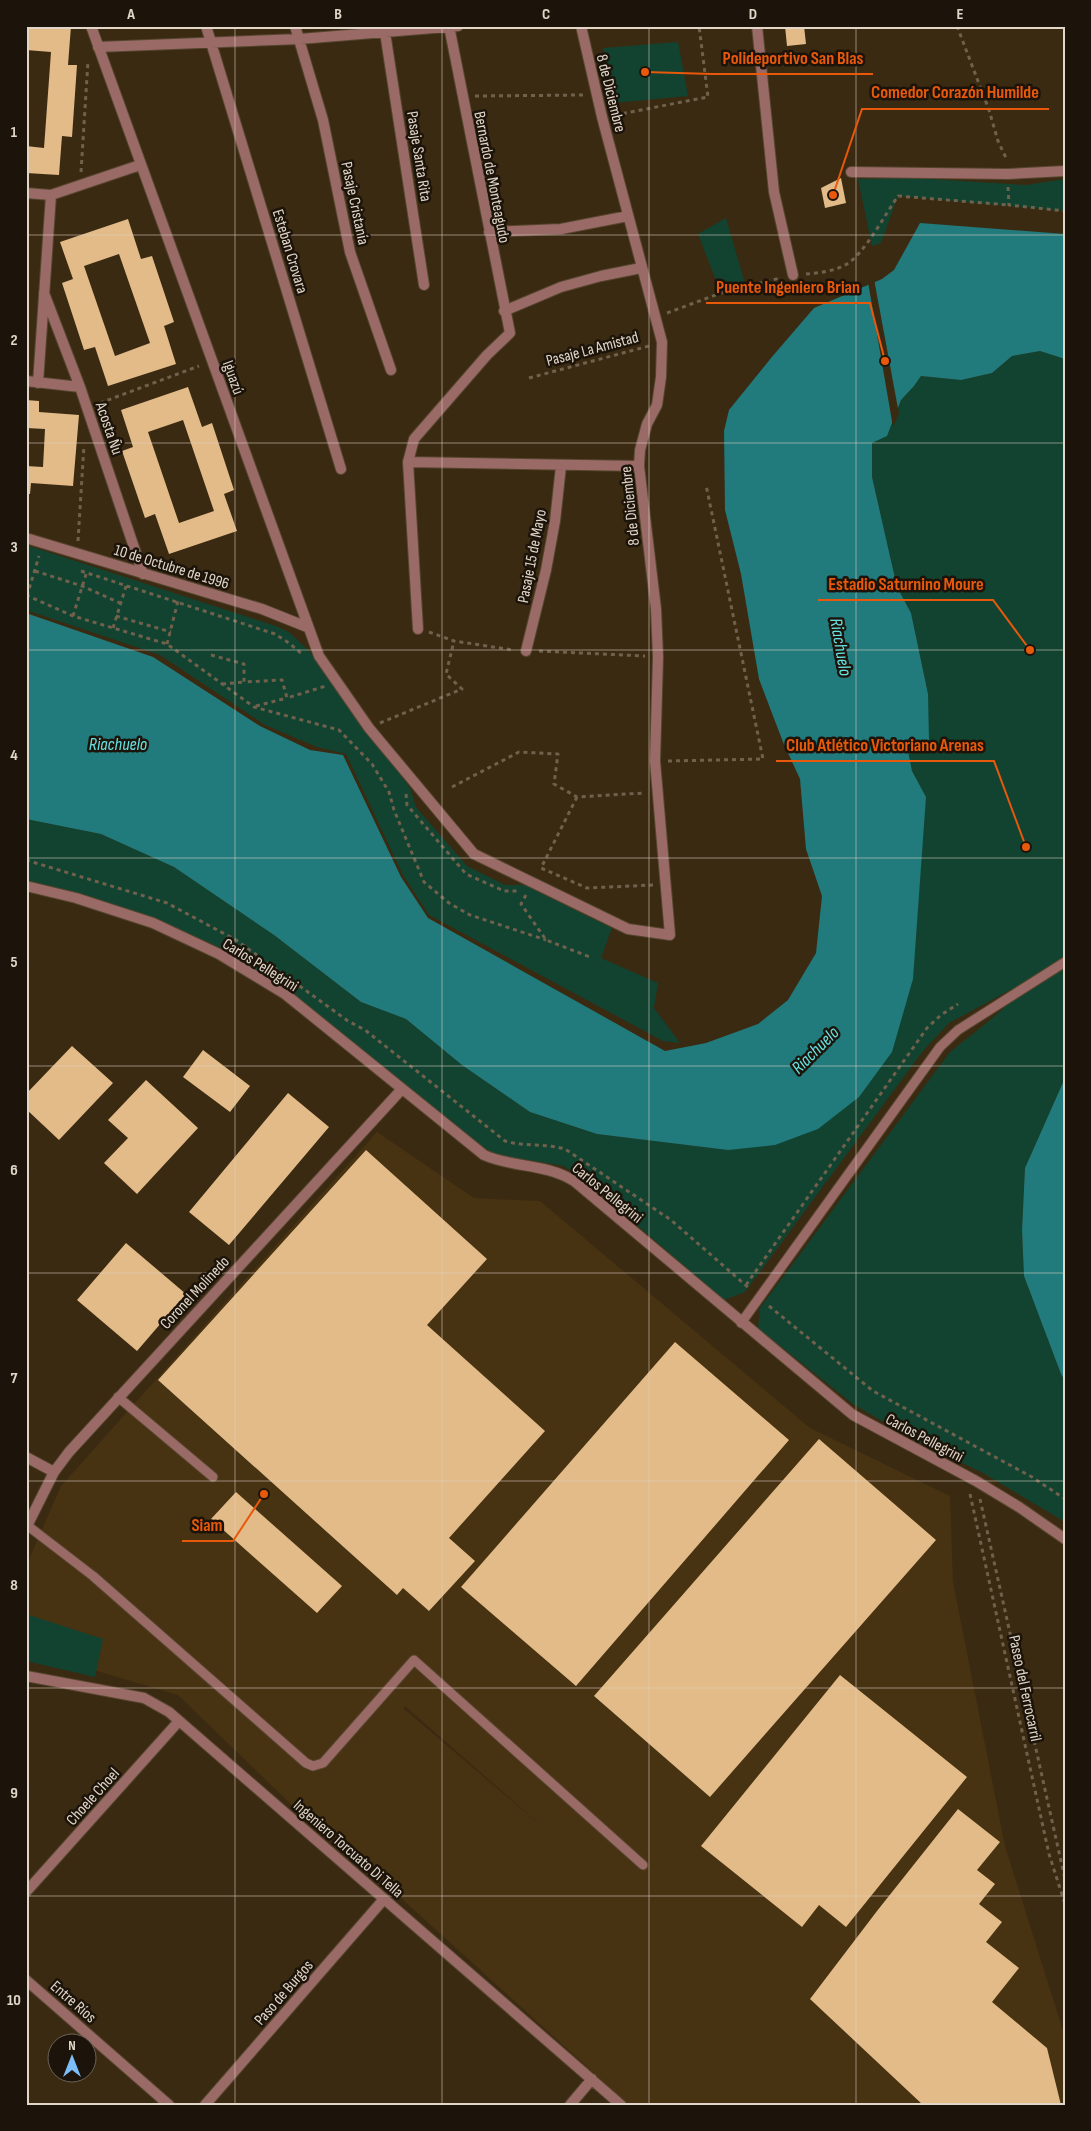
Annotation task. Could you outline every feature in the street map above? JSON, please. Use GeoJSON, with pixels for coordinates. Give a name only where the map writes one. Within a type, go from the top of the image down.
{"type":"FeatureCollection","features":[{"type":"Feature","properties":{"kind":"street","name":"Iguazú"},"geometry":{"type":"LineString","coordinates":[[90,26],[319,656],[369,728],[474,854],[530,887],[628,929],[670,935]]}},
{"type":"Feature","properties":{"kind":"street","name":"Esteban Crovara"},"geometry":{"type":"LineString","coordinates":[[206,26],[341,470]]}},
{"type":"Feature","properties":{"kind":"street","name":"Pasaje Cristanía"},"geometry":{"type":"LineString","coordinates":[[295,26],[323,120],[350,252],[391,370]]}},
{"type":"Feature","properties":{"kind":"street"},"geometry":{"type":"LineString","coordinates":[[99,51],[211,42],[300,39],[385,29],[452,26]]}},
{"type":"Feature","properties":{"kind":"street","name":"Bernardo de Monteagudo"},"geometry":{"type":"LineString","coordinates":[[408,462],[414,439],[488,355],[510,333],[462,97],[452,26]]}},
{"type":"Feature","properties":{"kind":"street","name":"8 de Diciembre"},"geometry":{"type":"LineString","coordinates":[[581,26],[596,95],[662,342],[661,377],[657,405],[647,424],[640,450],[639,466],[656,610],[658,657],[655,761],[670,935]]}},
{"type":"Feature","properties":{"kind":"street"},"geometry":{"type":"LineString","coordinates":[[757,26],[774,192],[793,275]]}},
{"type":"Feature","properties":{"kind":"street","name":"Pasaje Santa Rita"},"geometry":{"type":"LineString","coordinates":[[385,29],[424,285]]}},
{"type":"Feature","properties":{"kind":"street"},"geometry":{"type":"LineString","coordinates":[[26,192],[51,195],[140,165]]}},
{"type":"Feature","properties":{"kind":"street"},"geometry":{"type":"LineString","coordinates":[[851,172],[1008,174],[1065,171]]}},
{"type":"Feature","properties":{"kind":"street","name":"Acosta Ñu"},"geometry":{"type":"LineString","coordinates":[[38,383],[51,195]]}},
{"type":"Feature","properties":{"kind":"street"},"geometry":{"type":"LineString","coordinates":[[490,232],[561,229],[628,216]]}},
{"type":"Feature","properties":{"kind":"street"},"geometry":{"type":"LineString","coordinates":[[504,311],[561,288],[601,276],[641,268]]}},
{"type":"Feature","properties":{"kind":"street","name":"Acosta Ñu"},"geometry":{"type":"LineString","coordinates":[[44,293],[80,387],[143,574]]}},
{"type":"Feature","properties":{"kind":"street"},"geometry":{"type":"LineString","coordinates":[[26,381],[80,387]]}},
{"type":"Feature","properties":{"kind":"street"},"geometry":{"type":"LineString","coordinates":[[418,628],[408,462],[639,466]]}},
{"type":"Feature","properties":{"kind":"street","name":"Pasaje 15 de Mayo"},"geometry":{"type":"LineString","coordinates":[[526,650],[546,570],[555,521],[561,466]]}},
{"type":"Feature","properties":{"kind":"street","name":"10 de Octubre de 1996"},"geometry":{"type":"LineString","coordinates":[[26,538],[262,609],[307,627]]}},
{"type":"Feature","properties":{"kind":"street","name":"Carlos Pellegrini"},"geometry":{"type":"LineString","coordinates":[[26,886],[76,898],[153,923],[219,954],[284,994],[484,1155],[496,1160],[559,1172],[574,1181],[853,1415],[976,1481],[1019,1507],[1065,1539]]}},
{"type":"Feature","properties":{"kind":"street","name":"Coronel Molinedo"},"geometry":{"type":"LineString","coordinates":[[28,1522],[54,1472],[69,1452],[118,1396],[402,1089]]}},
{"type":"Feature","properties":{"kind":"street"},"geometry":{"type":"LineString","coordinates":[[26,1457],[54,1472]]}},
{"type":"Feature","properties":{"kind":"street","name":"Ingeniero Torcuato Di Tella"},"geometry":{"type":"LineString","coordinates":[[26,1676],[144,1698],[156,1703],[621,2105]]}},
{"type":"Feature","properties":{"kind":"street","name":"Choele Choel"},"geometry":{"type":"LineString","coordinates":[[26,1892],[179,1721]]}},
{"type":"Feature","properties":{"kind":"street","name":"Paso de Burgos"},"geometry":{"type":"LineString","coordinates":[[205,2105],[384,1899]]}},
{"type":"Feature","properties":{"kind":"street","name":"Entre Ríos"},"geometry":{"type":"LineString","coordinates":[[26,1980],[169,2105]]}},
{"type":"Feature","properties":{"kind":"street"},"geometry":{"type":"LineString","coordinates":[[570,2105],[592,2079]]}},
{"type":"Feature","properties":{"kind":"lane"},"geometry":{"type":"LineString","coordinates":[[741,1322],[940,1047],[958,1030],[1065,962]]}},
{"type":"Feature","properties":{"kind":"lane"},"geometry":{"type":"LineString","coordinates":[[118,1396],[212,1477]]}},
{"type":"Feature","properties":{"kind":"lane"},"geometry":{"type":"LineString","coordinates":[[28,1522],[93,1576],[306,1764],[313,1766],[323,1763],[414,1660],[643,1865]]}},
{"type":"Feature","properties":{"kind":"path"},"geometry":{"type":"LineString","coordinates":[[602,117],[708,97],[699,26]]}},
{"type":"Feature","properties":{"kind":"path"},"geometry":{"type":"LineString","coordinates":[[957,26],[1007,161],[1009,205],[1065,211]]}},
{"type":"Feature","properties":{"kind":"path"},"geometry":{"type":"LineString","coordinates":[[80,185],[88,61],[99,51]]}},
{"type":"Feature","properties":{"kind":"path"},"geometry":{"type":"LineString","coordinates":[[462,97],[596,95]]}},
{"type":"Feature","properties":{"kind":"path","name":"Pasaje La Amistad"},"geometry":{"type":"LineString","coordinates":[[654,317],[721,293],[793,275],[821,273],[848,264],[865,246],[898,196],[1009,205]]}},
{"type":"Feature","properties":{"kind":"path","name":"Pasaje La Amistad"},"geometry":{"type":"LineString","coordinates":[[529,378],[662,342]]}},
{"type":"Feature","properties":{"kind":"path"},"geometry":{"type":"LineString","coordinates":[[87,407],[212,362]]}},
{"type":"Feature","properties":{"kind":"path"},"geometry":{"type":"LineString","coordinates":[[77,554],[85,437]]}},
{"type":"Feature","properties":{"kind":"path"},"geometry":{"type":"LineString","coordinates":[[655,761],[763,759],[706,485]]}},
{"type":"Feature","properties":{"kind":"path"},"geometry":{"type":"LineString","coordinates":[[43,544],[27,596],[73,616],[167,644],[254,707],[339,730],[372,764],[389,792],[394,810],[424,882],[449,903],[470,915],[546,940],[590,957]]}},
{"type":"Feature","properties":{"kind":"path"},"geometry":{"type":"LineString","coordinates":[[33,555],[39,557]]}},
{"type":"Feature","properties":{"kind":"path"},"geometry":{"type":"LineString","coordinates":[[73,616],[91,558]]}},
{"type":"Feature","properties":{"kind":"path"},"geometry":{"type":"LineString","coordinates":[[35,570],[82,586],[120,603]]}},
{"type":"Feature","properties":{"kind":"path"},"geometry":{"type":"LineString","coordinates":[[77,570],[275,634],[290,643],[307,660]]}},
{"type":"Feature","properties":{"kind":"path"},"geometry":{"type":"LineString","coordinates":[[113,628],[131,570]]}},
{"type":"Feature","properties":{"kind":"path"},"geometry":{"type":"LineString","coordinates":[[167,644],[183,585]]}},
{"type":"Feature","properties":{"kind":"path"},"geometry":{"type":"LineString","coordinates":[[116,616],[170,632]]}},
{"type":"Feature","properties":{"kind":"path"},"geometry":{"type":"LineString","coordinates":[[418,628],[454,641],[526,650],[658,657]]}},
{"type":"Feature","properties":{"kind":"path"},"geometry":{"type":"LineString","coordinates":[[369,728],[462,689],[446,674],[454,641]]}},
{"type":"Feature","properties":{"kind":"path"},"geometry":{"type":"LineString","coordinates":[[211,655],[244,664],[244,682]]}},
{"type":"Feature","properties":{"kind":"path"},"geometry":{"type":"LineString","coordinates":[[222,684],[282,680],[287,698]]}},
{"type":"Feature","properties":{"kind":"path"},"geometry":{"type":"LineString","coordinates":[[322,680],[332,694]]}},
{"type":"Feature","properties":{"kind":"path"},"geometry":{"type":"LineString","coordinates":[[254,707],[338,683]]}},
{"type":"Feature","properties":{"kind":"path"},"geometry":{"type":"LineString","coordinates":[[452,787],[519,752],[558,754],[554,784],[577,797],[657,792]]}},
{"type":"Feature","properties":{"kind":"path"},"geometry":{"type":"LineString","coordinates":[[406,792],[407,804],[466,874],[504,891],[530,887]]}},
{"type":"Feature","properties":{"kind":"path"},"geometry":{"type":"LineString","coordinates":[[546,940],[521,904],[577,797]]}},
{"type":"Feature","properties":{"kind":"path"},"geometry":{"type":"LineString","coordinates":[[541,868],[588,888],[667,884]]}},
{"type":"Feature","properties":{"kind":"path"},"geometry":{"type":"LineString","coordinates":[[530,887],[535,896]]}},
{"type":"Feature","properties":{"kind":"path"},"geometry":{"type":"LineString","coordinates":[[746,1285],[926,1028],[958,1004]]}},
{"type":"Feature","properties":{"kind":"path","name":"Paseo del Ferrocarril"},"geometry":{"type":"LineString","coordinates":[[966,1476],[1049,1854],[1065,1904]]}},
{"type":"Feature","properties":{"kind":"path"},"geometry":{"type":"LineString","coordinates":[[976,1481],[1065,1880]]}},
{"type":"Feature","properties":{"kind":"shaded area"},"geometry":{"type":"Polygon","coordinates":[[[377,1132],[474,1198],[540,1201],[810,1428],[950,1496],[953,1582],[1005,1846],[1065,2037],[1065,2105],[629,2105],[303,1809],[299,1812],[178,1695],[26,1650],[26,1566],[61,1486],[377,1132]],[[405,1706],[403,1708],[539,1824],[405,1706]]]}},
{"type":"Feature","properties":{"kind":"green space"},"geometry":{"type":"Polygon","coordinates":[[[678,42],[688,96],[613,103],[603,48],[678,42]]]}},
{"type":"Feature","properties":{"kind":"green space"},"geometry":{"type":"Polygon","coordinates":[[[914,178],[1026,185],[1065,179],[1065,211],[898,196],[881,243],[872,246],[858,179],[914,178]]]}},
{"type":"Feature","properties":{"kind":"green space"},"geometry":{"type":"Polygon","coordinates":[[[726,218],[746,287],[721,293],[698,234],[726,218]]]}},
{"type":"Feature","properties":{"kind":"green space"},"geometry":{"type":"Polygon","coordinates":[[[1040,351],[1065,359],[1065,1078],[1025,1168],[1022,1230],[1024,1276],[1065,1381],[1065,1522],[983,1473],[916,1441],[853,1404],[758,1328],[760,1308],[950,1052],[1012,1000],[1012,989],[949,1023],[923,1051],[745,1292],[724,1300],[595,1189],[564,1166],[498,1155],[486,1149],[286,989],[223,949],[157,919],[78,893],[26,880],[26,819],[101,834],[174,867],[274,935],[361,1002],[406,1019],[462,1065],[530,1112],[597,1134],[729,1150],[926,797],[912,771],[907,746],[928,694],[911,613],[897,587],[872,477],[872,443],[887,436],[901,400],[921,376],[961,380],[992,373],[1012,356],[1040,351]]]}},
{"type":"Feature","properties":{"kind":"green space"},"geometry":{"type":"Polygon","coordinates":[[[26,545],[279,627],[290,633],[309,651],[410,788],[416,807],[467,866],[505,885],[524,885],[612,928],[601,958],[658,983],[654,1008],[680,1043],[663,1041],[429,915],[403,875],[346,754],[317,747],[265,725],[160,655],[26,610],[26,545]]]}},
{"type":"Feature","properties":{"kind":"green space"},"geometry":{"type":"Polygon","coordinates":[[[26,1614],[103,1639],[95,1677],[26,1661],[26,1614]]]}},
{"type":"Feature","properties":{"kind":"water","name":"Riachuelo"},"geometry":{"type":"Polygon","coordinates":[[[920,223],[1065,234],[1065,359],[1040,351],[1012,356],[992,373],[961,380],[921,376],[901,400],[887,436],[872,443],[872,477],[897,587],[911,613],[928,694],[929,740],[907,746],[912,771],[926,797],[913,979],[892,1052],[859,1097],[818,1129],[775,1145],[728,1150],[597,1134],[530,1112],[462,1065],[406,1019],[361,1002],[274,935],[174,867],[101,834],[26,819],[26,613],[153,657],[260,726],[310,750],[343,755],[401,877],[428,918],[665,1051],[706,1043],[758,1024],[788,1000],[816,953],[822,896],[806,849],[800,779],[783,742],[759,679],[741,574],[725,510],[724,431],[729,410],[814,308],[882,279],[894,270],[920,223]]]}},
{"type":"Feature","properties":{"kind":"water"},"geometry":{"type":"Polygon","coordinates":[[[1065,1078],[1065,1381],[1024,1276],[1022,1230],[1025,1168],[1065,1078]]]}},
{"type":"Feature","properties":{"kind":"pier"},"geometry":{"type":"Polygon","coordinates":[[[874,279],[899,414],[893,427],[868,282],[874,279]]]}},
{"type":"Feature","properties":{"kind":"building"},"geometry":{"type":"Polygon","coordinates":[[[26,26],[71,26],[68,65],[77,65],[72,137],[62,136],[59,175],[26,173],[26,146],[44,148],[51,52],[26,50],[26,26]]]}},
{"type":"Feature","properties":{"kind":"building"},"geometry":{"type":"Polygon","coordinates":[[[785,26],[804,26],[806,44],[787,46],[785,26]]]}},
{"type":"Feature","properties":{"kind":"building"},"geometry":{"type":"Polygon","coordinates":[[[841,178],[846,203],[825,208],[821,188],[841,178]]]}},
{"type":"Feature","properties":{"kind":"building"},"geometry":{"type":"Polygon","coordinates":[[[128,219],[141,259],[152,256],[174,322],[164,326],[176,364],[108,386],[95,347],[84,350],[62,283],[73,279],[60,242],[128,219]],[[119,254],[84,266],[115,356],[150,343],[119,254]]]}},
{"type":"Feature","properties":{"kind":"building"},"geometry":{"type":"Polygon","coordinates":[[[188,387],[202,427],[212,423],[234,490],[224,494],[237,531],[169,554],[155,514],[145,518],[122,451],[133,447],[121,410],[188,387]],[[183,420],[148,432],[179,523],[214,511],[183,420]]]}},
{"type":"Feature","properties":{"kind":"building"},"geometry":{"type":"Polygon","coordinates":[[[26,400],[39,401],[39,412],[79,415],[73,486],[31,483],[30,494],[26,494],[26,466],[43,467],[45,429],[26,428],[26,400]]]}},
{"type":"Feature","properties":{"kind":"building"},"geometry":{"type":"Polygon","coordinates":[[[72,1046],[113,1083],[59,1140],[26,1109],[26,1094],[72,1046]]]}},
{"type":"Feature","properties":{"kind":"building"},"geometry":{"type":"Polygon","coordinates":[[[203,1050],[250,1086],[230,1112],[183,1077],[203,1050]]]}},
{"type":"Feature","properties":{"kind":"building"},"geometry":{"type":"Polygon","coordinates":[[[146,1080],[198,1128],[137,1194],[104,1163],[128,1138],[108,1120],[146,1080]]]}},
{"type":"Feature","properties":{"kind":"building"},"geometry":{"type":"Polygon","coordinates":[[[288,1093],[329,1127],[229,1245],[189,1212],[288,1093]]]}},
{"type":"Feature","properties":{"kind":"building"},"geometry":{"type":"Polygon","coordinates":[[[366,1150],[487,1259],[427,1325],[545,1431],[449,1538],[475,1561],[429,1611],[403,1588],[397,1595],[158,1380],[366,1150]]]}},
{"type":"Feature","properties":{"kind":"building"},"geometry":{"type":"Polygon","coordinates":[[[126,1243],[186,1294],[137,1351],[77,1300],[126,1243]]]}},
{"type":"Feature","properties":{"kind":"building"},"geometry":{"type":"Polygon","coordinates":[[[675,1342],[789,1440],[576,1686],[461,1587],[675,1342]]]}},
{"type":"Feature","properties":{"kind":"building"},"geometry":{"type":"Polygon","coordinates":[[[819,1439],[936,1540],[710,1797],[594,1696],[819,1439]]]}},
{"type":"Feature","properties":{"kind":"building"},"geometry":{"type":"Polygon","coordinates":[[[236,1492],[342,1586],[317,1613],[211,1519],[236,1492]]]}},
{"type":"Feature","properties":{"kind":"building"},"geometry":{"type":"Polygon","coordinates":[[[840,1675],[967,1777],[846,1927],[819,1905],[802,1927],[701,1846],[840,1675]]]}},
{"type":"Feature","properties":{"kind":"building"},"geometry":{"type":"Polygon","coordinates":[[[958,1809],[1000,1842],[977,1870],[995,1884],[979,1904],[1002,1922],[986,1942],[1019,1968],[992,2002],[1047,2048],[1061,2105],[923,2105],[810,1999],[958,1809]]]}},
{"type":"Feature","properties":{"kind":"place","name":"Polideportivo San Blas"},"geometry":{"type":"Point","coordinates":[645,72]}},
{"type":"Feature","properties":{"kind":"place","name":"Comedor Corazón Humilde"},"geometry":{"type":"Point","coordinates":[833,195]}},
{"type":"Feature","properties":{"kind":"place","name":"Puente Ingeniero Brian"},"geometry":{"type":"Point","coordinates":[885,361]}},
{"type":"Feature","properties":{"kind":"place","name":"Estadio Saturnino Moure"},"geometry":{"type":"Point","coordinates":[1030,650]}},
{"type":"Feature","properties":{"kind":"place","name":"Club Atlético Victoriano Arenas"},"geometry":{"type":"Point","coordinates":[1026,847]}},
{"type":"Feature","properties":{"kind":"place","name":"Siam"},"geometry":{"type":"Point","coordinates":[264,1494]}}]}
